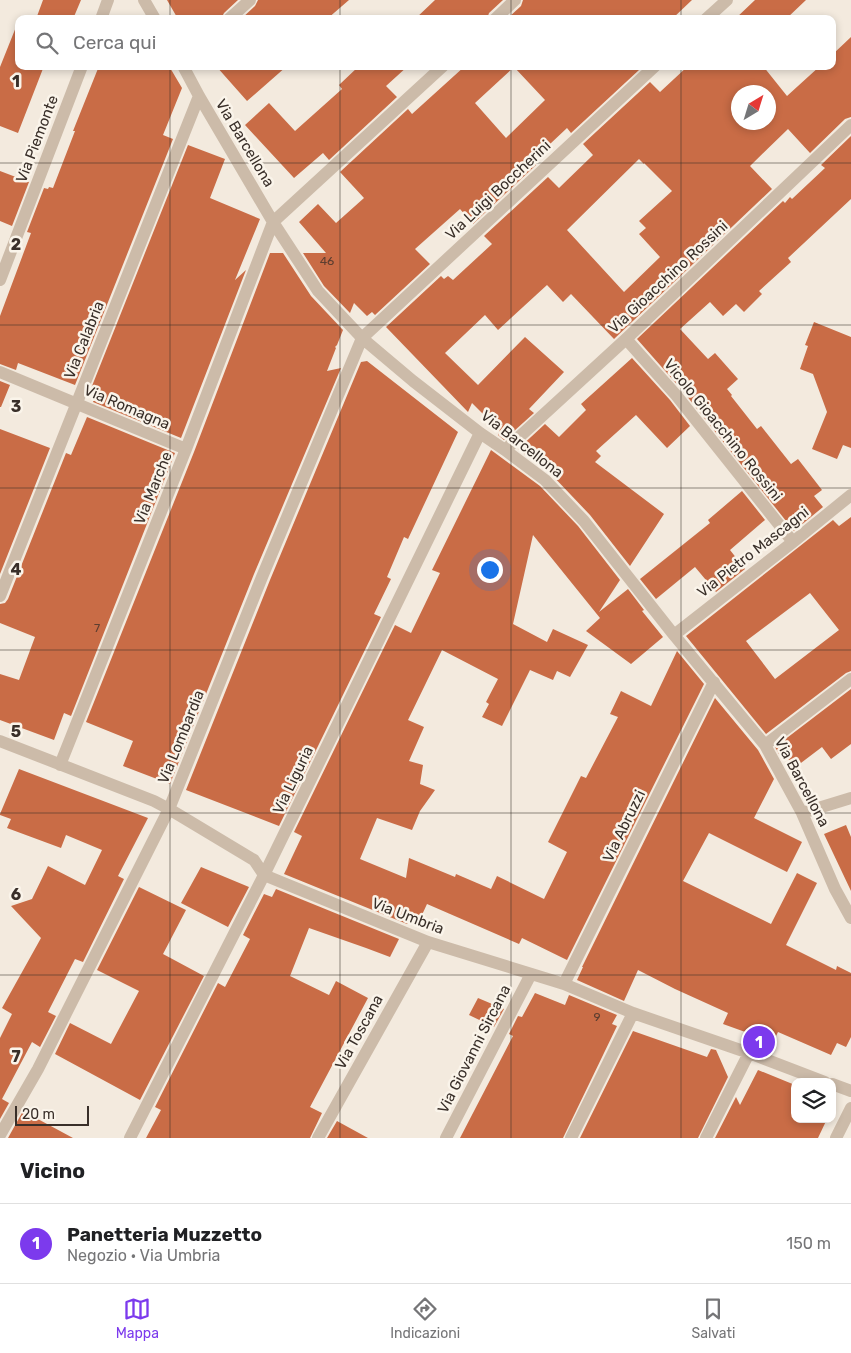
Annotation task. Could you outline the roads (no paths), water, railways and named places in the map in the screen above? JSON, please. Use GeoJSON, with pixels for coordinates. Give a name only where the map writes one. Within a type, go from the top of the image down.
{"type":"FeatureCollection","features":[{"type":"Feature","properties":{"kind":"street"},"geometry":{"type":"LineString","coordinates":[[102,15],[108,0]]}},
{"type":"Feature","properties":{"kind":"street"},"geometry":{"type":"LineString","coordinates":[[144,0],[153,15]]}},
{"type":"Feature","properties":{"kind":"street"},"geometry":{"type":"LineString","coordinates":[[233,15],[250,0]]}},
{"type":"Feature","properties":{"kind":"street"},"geometry":{"type":"LineString","coordinates":[[498,15],[515,0]]}},
{"type":"Feature","properties":{"kind":"street"},"geometry":{"type":"LineString","coordinates":[[710,15],[727,0]]}},
{"type":"Feature","properties":{"kind":"street","name":"Via Piemonte"},"geometry":{"type":"LineString","coordinates":[[0,280],[80,70]]}},
{"type":"Feature","properties":{"kind":"street","name":"Via Barcellona"},"geometry":{"type":"LineString","coordinates":[[185,70],[198,96],[273,222],[318,291],[362,338],[413,381],[545,480],[584,521],[674,635],[765,745],[802,813],[835,889],[851,918]]}},
{"type":"Feature","properties":{"kind":"street"},"geometry":{"type":"LineString","coordinates":[[273,222],[439,70]]}},
{"type":"Feature","properties":{"kind":"street","name":"Via Luigi Boccherini"},"geometry":{"type":"LineString","coordinates":[[362,338],[651,70]]}},
{"type":"Feature","properties":{"kind":"street","name":"Via Calabria"},"geometry":{"type":"LineString","coordinates":[[0,596],[198,96]]}},
{"type":"Feature","properties":{"kind":"street","name":"Via Gioacchino Rossini"},"geometry":{"type":"LineString","coordinates":[[505,450],[626,339],[851,125]]}},
{"type":"Feature","properties":{"kind":"street","name":"Via Marche"},"geometry":{"type":"LineString","coordinates":[[60,765],[186,449],[273,222]]}},
{"type":"Feature","properties":{"kind":"street","name":"Via Lombardia"},"geometry":{"type":"LineString","coordinates":[[0,1135],[38,1069],[169,809],[262,577],[362,338]]}},
{"type":"Feature","properties":{"kind":"street","name":"Vicolo Gioacchino Rossini"},"geometry":{"type":"LineString","coordinates":[[626,339],[676,395],[793,542]]}},
{"type":"Feature","properties":{"kind":"street","name":"Via Romagna"},"geometry":{"type":"LineString","coordinates":[[0,372],[186,449]]}},
{"type":"Feature","properties":{"kind":"street","name":"Via Liguria"},"geometry":{"type":"LineString","coordinates":[[130,1138],[264,875],[480,433]]}},
{"type":"Feature","properties":{"kind":"street","name":"Via Pietro Mascagni"},"geometry":{"type":"LineString","coordinates":[[674,635],[851,495]]}},
{"type":"Feature","properties":{"kind":"street"},"geometry":{"type":"LineString","coordinates":[[765,745],[851,679]]}},
{"type":"Feature","properties":{"kind":"street","name":"Via Abruzzi"},"geometry":{"type":"LineString","coordinates":[[564,984],[714,682]]}},
{"type":"Feature","properties":{"kind":"street","name":"Via Umbria"},"geometry":{"type":"LineString","coordinates":[[0,741],[154,801],[254,860],[264,875],[428,942],[564,984],[633,1013],[815,1078]]}},
{"type":"Feature","properties":{"kind":"street"},"geometry":{"type":"LineString","coordinates":[[802,813],[851,798]]}},
{"type":"Feature","properties":{"kind":"street","name":"Via Toscana"},"geometry":{"type":"LineString","coordinates":[[318,1138],[428,942]]}},
{"type":"Feature","properties":{"kind":"street","name":"Via Giovanni Sircana"},"geometry":{"type":"LineString","coordinates":[[446,1138],[531,974]]}},
{"type":"Feature","properties":{"kind":"street"},"geometry":{"type":"LineString","coordinates":[[571,1138],[633,1013]]}},
{"type":"Feature","properties":{"kind":"street"},"geometry":{"type":"LineString","coordinates":[[706,1138],[749,1053]]}},
{"type":"Feature","properties":{"kind":"street"},"geometry":{"type":"LineString","coordinates":[[836,1085],[851,1091]]}},
{"type":"Feature","properties":{"kind":"street"},"geometry":{"type":"LineString","coordinates":[[836,1138],[851,1108]]}},
{"type":"Feature","properties":{"kind":"place","name":"Panetteria Muzzetto"},"geometry":{"type":"Point","coordinates":[759,1042]}}]}
